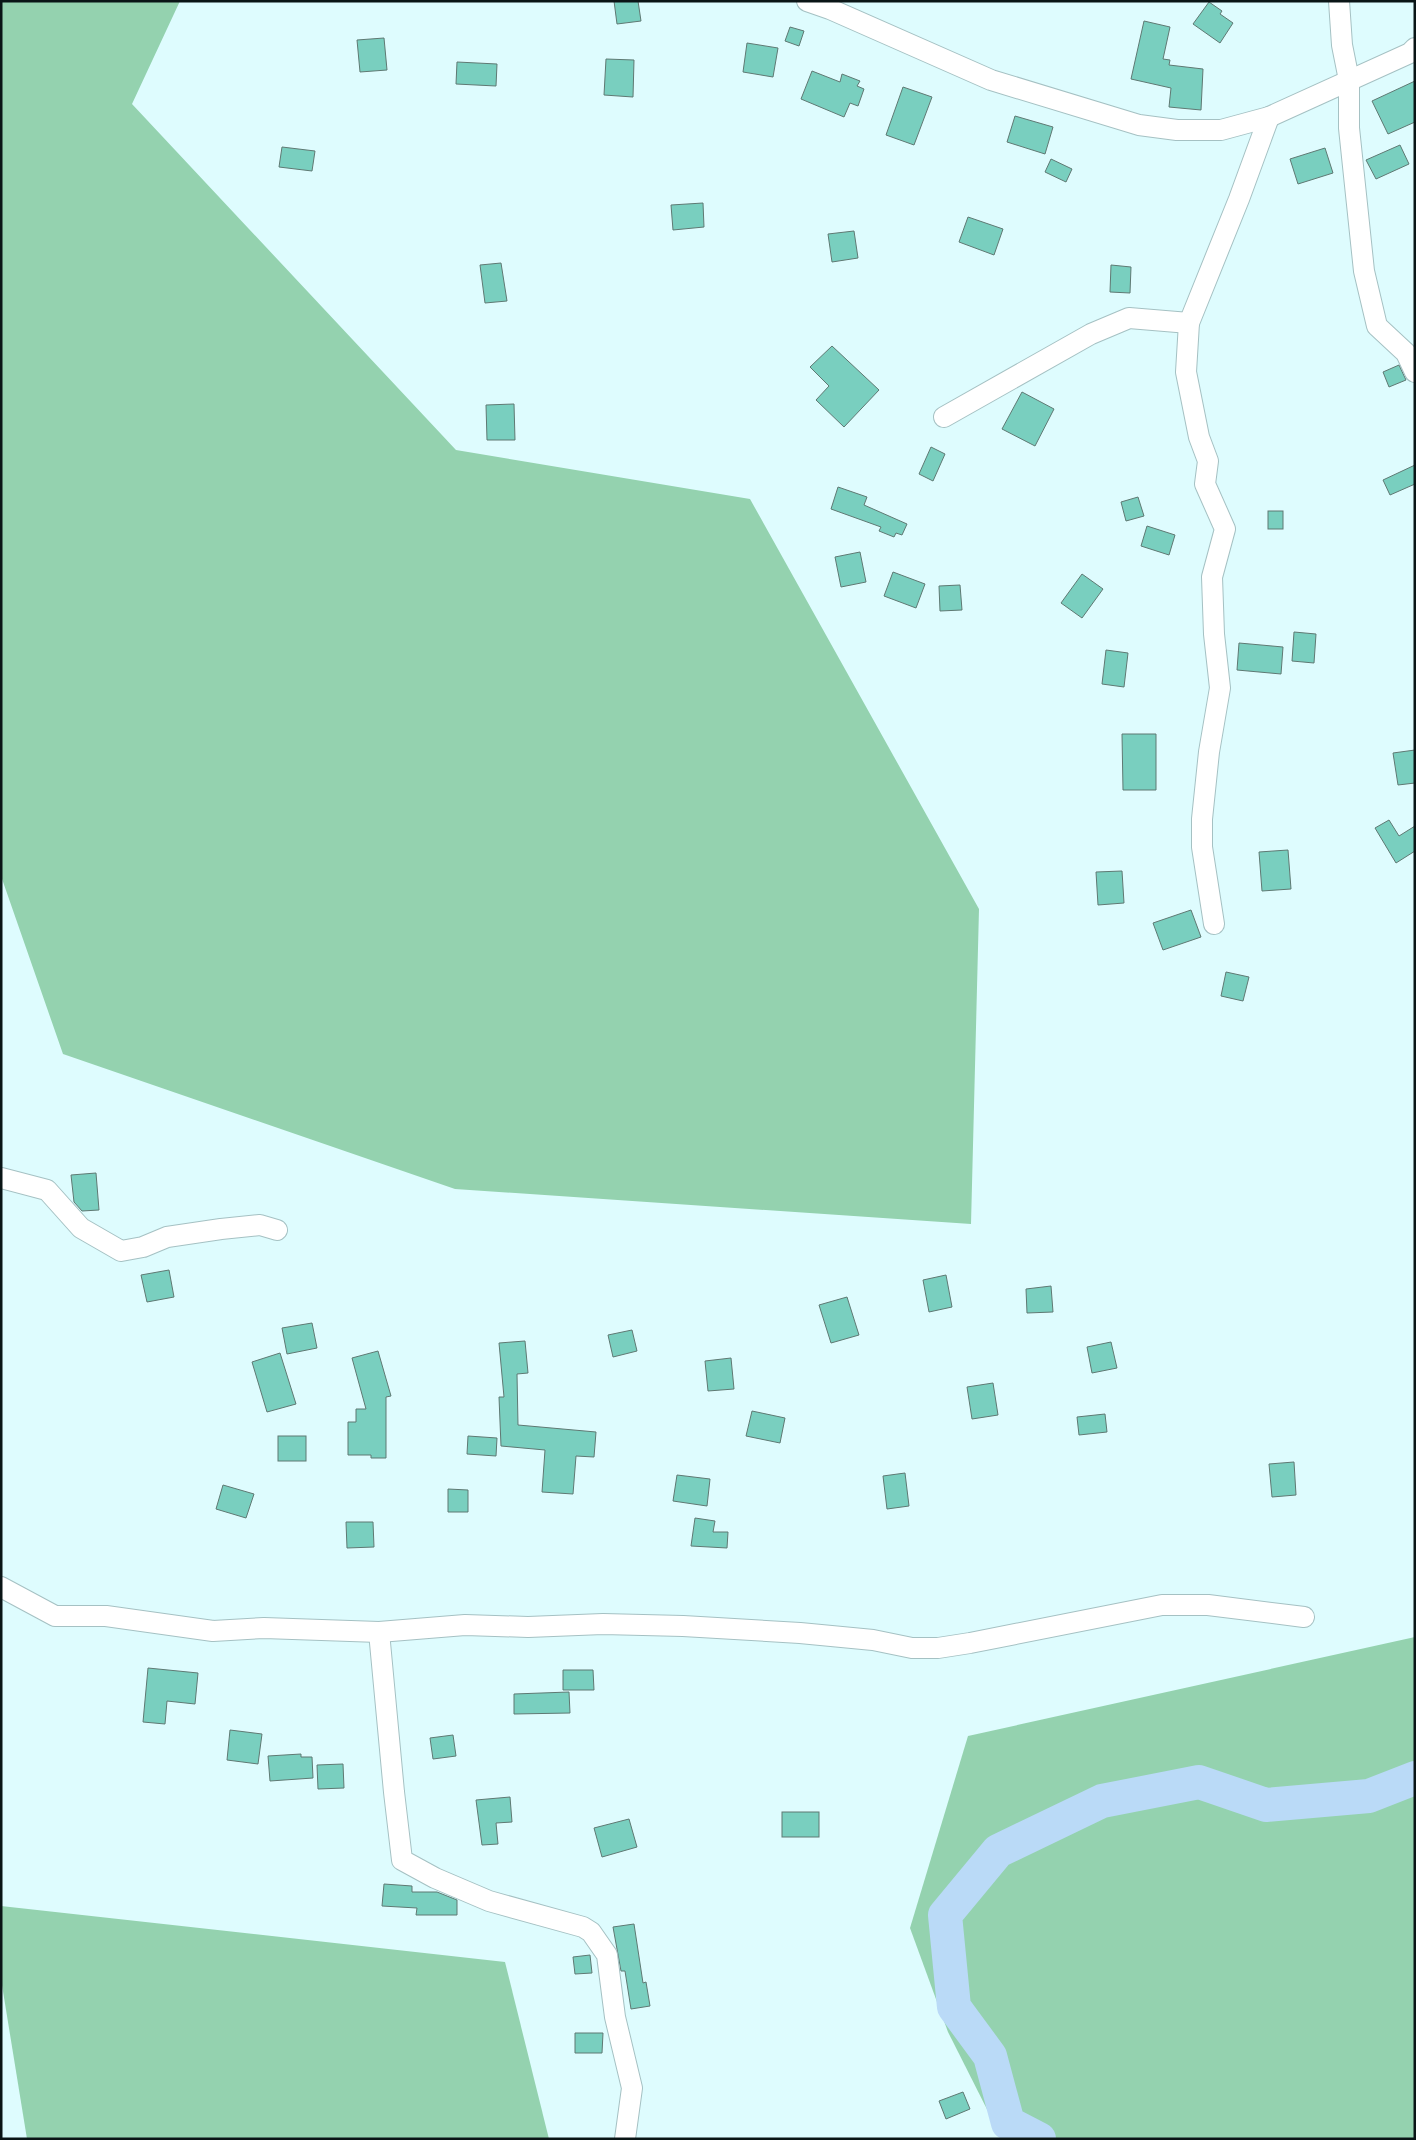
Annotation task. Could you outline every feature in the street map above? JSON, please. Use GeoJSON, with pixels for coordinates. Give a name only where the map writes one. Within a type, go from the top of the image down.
{"type":"FeatureCollection","features":[{"type":"Feature","properties":{"kind":"street"},"geometry":{"type":"LineString","coordinates":[[807,1],[833,5],[991,80],[1140,125],[1177,130],[1221,130],[1269,117],[1413,53]]}},
{"type":"Feature","properties":{"kind":"street"},"geometry":{"type":"LineString","coordinates":[[1339,1],[1342,44],[1350,80],[1349,128],[1354,191],[1366,280],[1377,326],[1406,353],[1415,372]]}},
{"type":"Feature","properties":{"kind":"street"},"geometry":{"type":"LineString","coordinates":[[1214,924],[1202,847],[1202,819],[1209,752],[1220,688],[1214,634],[1212,577],[1225,529],[1205,484],[1208,461],[1199,437],[1186,372],[1190,323],[1269,117]]}},
{"type":"Feature","properties":{"kind":"street"},"geometry":{"type":"LineString","coordinates":[[944,418],[1091,334],[1129,318],[1190,323]]}},
{"type":"Feature","properties":{"kind":"street"},"geometry":{"type":"LineString","coordinates":[[1,1178],[47,1190],[81,1228],[121,1251],[143,1247],[167,1237],[221,1229],[260,1225],[277,1230]]}},
{"type":"Feature","properties":{"kind":"street"},"geometry":{"type":"LineString","coordinates":[[1,1587],[55,1616],[106,1616],[213,1631],[264,1628],[380,1632],[465,1625],[528,1627],[603,1624],[683,1626],[800,1633],[873,1640],[912,1648],[938,1648],[1162,1605],[1208,1605],[1304,1617]]}},
{"type":"Feature","properties":{"kind":"street"},"geometry":{"type":"LineString","coordinates":[[380,1632],[402,1860],[435,1878],[490,1901],[582,1927],[591,1932],[606,1955],[614,2017],[632,2088],[625,2139]]}},
{"type":"Feature","properties":{"kind":"green space"},"geometry":{"type":"Polygon","coordinates":[[[1,1],[180,1],[132,104],[456,450],[750,499],[979,909],[971,1224],[455,1189],[63,1054],[1,876],[1,1]]]}},
{"type":"Feature","properties":{"kind":"green space"},"geometry":{"type":"Polygon","coordinates":[[[1415,1637],[1415,2139],[1002,2139],[948,2032],[910,1928],[968,1736],[1415,1637]]]}},
{"type":"Feature","properties":{"kind":"green space"},"geometry":{"type":"Polygon","coordinates":[[[1,1906],[505,1962],[549,2139],[27,2139],[1,1979],[1,1906]]]}},
{"type":"Feature","properties":{"kind":"building"},"geometry":{"type":"Polygon","coordinates":[[[614,1],[638,1],[641,21],[617,24],[614,1]]]}},
{"type":"Feature","properties":{"kind":"building"},"geometry":{"type":"Polygon","coordinates":[[[1209,2],[1222,11],[1220,14],[1233,23],[1220,43],[1193,24],[1209,2]]]}},
{"type":"Feature","properties":{"kind":"building"},"geometry":{"type":"Polygon","coordinates":[[[1144,21],[1170,27],[1163,59],[1170,60],[1169,65],[1203,69],[1201,110],[1169,107],[1171,88],[1131,79],[1144,21]]]}},
{"type":"Feature","properties":{"kind":"building"},"geometry":{"type":"Polygon","coordinates":[[[790,27],[804,31],[799,46],[785,41],[790,27]]]}},
{"type":"Feature","properties":{"kind":"building"},"geometry":{"type":"Polygon","coordinates":[[[384,38],[387,70],[360,72],[357,40],[384,38]]]}},
{"type":"Feature","properties":{"kind":"building"},"geometry":{"type":"Polygon","coordinates":[[[747,43],[778,48],[773,77],[743,72],[747,43]]]}},
{"type":"Feature","properties":{"kind":"building"},"geometry":{"type":"Polygon","coordinates":[[[606,59],[634,60],[633,97],[604,95],[606,59]]]}},
{"type":"Feature","properties":{"kind":"building"},"geometry":{"type":"Polygon","coordinates":[[[457,62],[497,64],[496,86],[456,84],[457,62]]]}},
{"type":"Feature","properties":{"kind":"building"},"geometry":{"type":"Polygon","coordinates":[[[812,71],[840,82],[842,74],[860,81],[857,86],[864,89],[858,106],[850,103],[844,117],[801,99],[812,71]]]}},
{"type":"Feature","properties":{"kind":"building"},"geometry":{"type":"Polygon","coordinates":[[[1415,81],[1415,122],[1388,134],[1372,101],[1415,81]]]}},
{"type":"Feature","properties":{"kind":"building"},"geometry":{"type":"Polygon","coordinates":[[[903,87],[932,97],[914,145],[886,135],[903,87]]]}},
{"type":"Feature","properties":{"kind":"building"},"geometry":{"type":"Polygon","coordinates":[[[1015,116],[1053,127],[1045,154],[1007,142],[1015,116]]]}},
{"type":"Feature","properties":{"kind":"building"},"geometry":{"type":"Polygon","coordinates":[[[1400,145],[1409,164],[1376,179],[1366,160],[1400,145]]]}},
{"type":"Feature","properties":{"kind":"building"},"geometry":{"type":"Polygon","coordinates":[[[282,147],[315,151],[312,171],[279,167],[282,147]]]}},
{"type":"Feature","properties":{"kind":"building"},"geometry":{"type":"Polygon","coordinates":[[[1325,148],[1333,173],[1298,184],[1290,159],[1325,148]]]}},
{"type":"Feature","properties":{"kind":"building"},"geometry":{"type":"Polygon","coordinates":[[[1051,159],[1072,169],[1066,182],[1045,172],[1051,159]]]}},
{"type":"Feature","properties":{"kind":"building"},"geometry":{"type":"Polygon","coordinates":[[[703,203],[704,227],[673,230],[671,205],[703,203]]]}},
{"type":"Feature","properties":{"kind":"building"},"geometry":{"type":"Polygon","coordinates":[[[968,217],[1003,229],[994,255],[959,242],[968,217]]]}},
{"type":"Feature","properties":{"kind":"building"},"geometry":{"type":"Polygon","coordinates":[[[854,231],[858,258],[832,262],[828,234],[854,231]]]}},
{"type":"Feature","properties":{"kind":"building"},"geometry":{"type":"Polygon","coordinates":[[[501,263],[507,301],[485,303],[480,265],[501,263]]]}},
{"type":"Feature","properties":{"kind":"building"},"geometry":{"type":"Polygon","coordinates":[[[1111,265],[1131,267],[1130,293],[1110,292],[1111,265]]]}},
{"type":"Feature","properties":{"kind":"building"},"geometry":{"type":"Polygon","coordinates":[[[832,346],[879,390],[844,427],[816,400],[829,386],[810,367],[832,346]]]}},
{"type":"Feature","properties":{"kind":"building"},"geometry":{"type":"Polygon","coordinates":[[[1399,365],[1406,380],[1389,387],[1383,372],[1399,365]]]}},
{"type":"Feature","properties":{"kind":"building"},"geometry":{"type":"Polygon","coordinates":[[[1022,392],[1054,409],[1035,446],[1002,429],[1022,392]]]}},
{"type":"Feature","properties":{"kind":"building"},"geometry":{"type":"Polygon","coordinates":[[[514,404],[515,440],[487,440],[486,405],[514,404]]]}},
{"type":"Feature","properties":{"kind":"building"},"geometry":{"type":"Polygon","coordinates":[[[931,447],[945,454],[933,481],[919,474],[931,447]]]}},
{"type":"Feature","properties":{"kind":"building"},"geometry":{"type":"Polygon","coordinates":[[[1415,465],[1415,484],[1390,495],[1383,480],[1415,465]]]}},
{"type":"Feature","properties":{"kind":"building"},"geometry":{"type":"Polygon","coordinates":[[[838,487],[867,497],[864,505],[907,524],[902,535],[896,533],[894,537],[879,531],[881,527],[831,509],[838,487]]]}},
{"type":"Feature","properties":{"kind":"building"},"geometry":{"type":"Polygon","coordinates":[[[1138,497],[1144,516],[1126,521],[1121,502],[1138,497]]]}},
{"type":"Feature","properties":{"kind":"building"},"geometry":{"type":"Polygon","coordinates":[[[1268,511],[1283,511],[1283,529],[1268,529],[1268,511]]]}},
{"type":"Feature","properties":{"kind":"building"},"geometry":{"type":"Polygon","coordinates":[[[1147,526],[1175,535],[1169,555],[1141,546],[1147,526]]]}},
{"type":"Feature","properties":{"kind":"building"},"geometry":{"type":"Polygon","coordinates":[[[860,552],[866,582],[841,587],[835,557],[860,552]]]}},
{"type":"Feature","properties":{"kind":"building"},"geometry":{"type":"Polygon","coordinates":[[[893,572],[925,584],[916,608],[884,596],[893,572]]]}},
{"type":"Feature","properties":{"kind":"building"},"geometry":{"type":"Polygon","coordinates":[[[1082,574],[1103,589],[1082,618],[1061,603],[1082,574]]]}},
{"type":"Feature","properties":{"kind":"building"},"geometry":{"type":"Polygon","coordinates":[[[960,585],[962,610],[940,611],[939,586],[960,585]]]}},
{"type":"Feature","properties":{"kind":"building"},"geometry":{"type":"Polygon","coordinates":[[[1294,632],[1316,634],[1314,663],[1292,661],[1294,632]]]}},
{"type":"Feature","properties":{"kind":"building"},"geometry":{"type":"Polygon","coordinates":[[[1239,643],[1283,647],[1281,674],[1237,670],[1239,643]]]}},
{"type":"Feature","properties":{"kind":"building"},"geometry":{"type":"Polygon","coordinates":[[[1106,650],[1128,653],[1124,687],[1102,684],[1106,650]]]}},
{"type":"Feature","properties":{"kind":"building"},"geometry":{"type":"Polygon","coordinates":[[[1122,734],[1156,734],[1156,790],[1123,790],[1122,734]]]}},
{"type":"Feature","properties":{"kind":"building"},"geometry":{"type":"Polygon","coordinates":[[[1415,750],[1415,783],[1398,785],[1393,753],[1415,750]]]}},
{"type":"Feature","properties":{"kind":"building"},"geometry":{"type":"Polygon","coordinates":[[[1389,820],[1399,836],[1415,826],[1415,851],[1396,863],[1375,828],[1389,820]]]}},
{"type":"Feature","properties":{"kind":"building"},"geometry":{"type":"Polygon","coordinates":[[[1288,850],[1291,889],[1262,891],[1259,852],[1288,850]]]}},
{"type":"Feature","properties":{"kind":"building"},"geometry":{"type":"Polygon","coordinates":[[[1122,871],[1124,903],[1098,905],[1096,872],[1122,871]]]}},
{"type":"Feature","properties":{"kind":"building"},"geometry":{"type":"Polygon","coordinates":[[[1191,910],[1201,937],[1163,950],[1153,923],[1191,910]]]}},
{"type":"Feature","properties":{"kind":"building"},"geometry":{"type":"Polygon","coordinates":[[[1226,972],[1249,977],[1243,1001],[1221,996],[1226,972]]]}},
{"type":"Feature","properties":{"kind":"building"},"geometry":{"type":"Polygon","coordinates":[[[96,1173],[99,1210],[82,1211],[74,1202],[71,1175],[96,1173]]]}},
{"type":"Feature","properties":{"kind":"building"},"geometry":{"type":"Polygon","coordinates":[[[169,1270],[174,1297],[147,1302],[141,1275],[169,1270]]]}},
{"type":"Feature","properties":{"kind":"building"},"geometry":{"type":"Polygon","coordinates":[[[946,1275],[952,1307],[929,1312],[923,1280],[946,1275]]]}},
{"type":"Feature","properties":{"kind":"building"},"geometry":{"type":"Polygon","coordinates":[[[1051,1286],[1053,1312],[1027,1313],[1026,1289],[1051,1286]]]}},
{"type":"Feature","properties":{"kind":"building"},"geometry":{"type":"Polygon","coordinates":[[[847,1297],[859,1335],[831,1343],[819,1305],[847,1297]]]}},
{"type":"Feature","properties":{"kind":"building"},"geometry":{"type":"Polygon","coordinates":[[[312,1323],[317,1348],[287,1354],[282,1328],[312,1323]]]}},
{"type":"Feature","properties":{"kind":"building"},"geometry":{"type":"Polygon","coordinates":[[[632,1330],[637,1351],[613,1357],[608,1335],[632,1330]]]}},
{"type":"Feature","properties":{"kind":"building"},"geometry":{"type":"Polygon","coordinates":[[[525,1341],[528,1373],[517,1374],[518,1425],[596,1432],[594,1457],[576,1456],[573,1494],[542,1492],[545,1450],[501,1446],[499,1397],[504,1397],[499,1343],[525,1341]]]}},
{"type":"Feature","properties":{"kind":"building"},"geometry":{"type":"Polygon","coordinates":[[[1111,1342],[1117,1368],[1092,1373],[1087,1347],[1111,1342]]]}},
{"type":"Feature","properties":{"kind":"building"},"geometry":{"type":"Polygon","coordinates":[[[378,1351],[391,1396],[386,1397],[386,1458],[371,1458],[371,1455],[348,1455],[348,1422],[356,1422],[356,1409],[366,1409],[352,1358],[378,1351]]]}},
{"type":"Feature","properties":{"kind":"building"},"geometry":{"type":"Polygon","coordinates":[[[280,1353],[296,1404],[267,1412],[252,1362],[280,1353]]]}},
{"type":"Feature","properties":{"kind":"building"},"geometry":{"type":"Polygon","coordinates":[[[731,1358],[734,1389],[708,1391],[705,1361],[731,1358]]]}},
{"type":"Feature","properties":{"kind":"building"},"geometry":{"type":"Polygon","coordinates":[[[993,1383],[998,1415],[972,1419],[967,1387],[993,1383]]]}},
{"type":"Feature","properties":{"kind":"building"},"geometry":{"type":"Polygon","coordinates":[[[752,1411],[785,1418],[780,1443],[746,1436],[752,1411]]]}},
{"type":"Feature","properties":{"kind":"building"},"geometry":{"type":"Polygon","coordinates":[[[1105,1414],[1107,1432],[1079,1435],[1077,1417],[1105,1414]]]}},
{"type":"Feature","properties":{"kind":"building"},"geometry":{"type":"Polygon","coordinates":[[[278,1436],[306,1436],[306,1461],[278,1461],[278,1436]]]}},
{"type":"Feature","properties":{"kind":"building"},"geometry":{"type":"Polygon","coordinates":[[[468,1436],[497,1438],[496,1456],[467,1454],[468,1436]]]}},
{"type":"Feature","properties":{"kind":"building"},"geometry":{"type":"Polygon","coordinates":[[[1294,1462],[1296,1495],[1272,1497],[1269,1464],[1294,1462]]]}},
{"type":"Feature","properties":{"kind":"building"},"geometry":{"type":"Polygon","coordinates":[[[905,1473],[909,1506],[887,1509],[883,1476],[905,1473]]]}},
{"type":"Feature","properties":{"kind":"building"},"geometry":{"type":"Polygon","coordinates":[[[677,1475],[710,1479],[707,1506],[673,1501],[677,1475]]]}},
{"type":"Feature","properties":{"kind":"building"},"geometry":{"type":"Polygon","coordinates":[[[223,1485],[254,1494],[246,1518],[216,1509],[223,1485]]]}},
{"type":"Feature","properties":{"kind":"building"},"geometry":{"type":"Polygon","coordinates":[[[448,1489],[468,1490],[468,1512],[448,1512],[448,1489]]]}},
{"type":"Feature","properties":{"kind":"building"},"geometry":{"type":"Polygon","coordinates":[[[695,1518],[715,1521],[713,1532],[728,1532],[727,1548],[691,1546],[695,1518]]]}},
{"type":"Feature","properties":{"kind":"building"},"geometry":{"type":"Polygon","coordinates":[[[346,1522],[373,1522],[374,1547],[347,1548],[346,1522]]]}},
{"type":"Feature","properties":{"kind":"building"},"geometry":{"type":"Polygon","coordinates":[[[148,1668],[198,1673],[195,1704],[167,1701],[165,1724],[143,1722],[148,1668]]]}},
{"type":"Feature","properties":{"kind":"building"},"geometry":{"type":"Polygon","coordinates":[[[563,1670],[593,1670],[594,1690],[563,1690],[563,1670]]]}},
{"type":"Feature","properties":{"kind":"building"},"geometry":{"type":"Polygon","coordinates":[[[569,1692],[570,1713],[514,1714],[514,1694],[569,1692]]]}},
{"type":"Feature","properties":{"kind":"building"},"geometry":{"type":"Polygon","coordinates":[[[230,1730],[262,1734],[258,1764],[227,1760],[230,1730]]]}},
{"type":"Feature","properties":{"kind":"building"},"geometry":{"type":"Polygon","coordinates":[[[453,1735],[456,1756],[433,1759],[430,1738],[453,1735]]]}},
{"type":"Feature","properties":{"kind":"building"},"geometry":{"type":"Polygon","coordinates":[[[301,1754],[301,1757],[312,1757],[313,1778],[270,1781],[268,1756],[301,1754]]]}},
{"type":"Feature","properties":{"kind":"building"},"geometry":{"type":"Polygon","coordinates":[[[343,1764],[344,1788],[318,1789],[317,1765],[343,1764]]]}},
{"type":"Feature","properties":{"kind":"building"},"geometry":{"type":"Polygon","coordinates":[[[510,1797],[512,1822],[496,1823],[498,1844],[482,1845],[476,1800],[510,1797]]]}},
{"type":"Feature","properties":{"kind":"building"},"geometry":{"type":"Polygon","coordinates":[[[782,1812],[819,1812],[819,1837],[782,1837],[782,1812]]]}},
{"type":"Feature","properties":{"kind":"building"},"geometry":{"type":"Polygon","coordinates":[[[629,1819],[637,1847],[602,1857],[594,1828],[629,1819]]]}},
{"type":"Feature","properties":{"kind":"building"},"geometry":{"type":"Polygon","coordinates":[[[384,1884],[412,1886],[412,1892],[437,1892],[457,1900],[457,1915],[416,1915],[417,1908],[382,1906],[384,1884]]]}},
{"type":"Feature","properties":{"kind":"building"},"geometry":{"type":"Polygon","coordinates":[[[634,1924],[643,1983],[646,1982],[650,2006],[631,2009],[625,1971],[621,1971],[613,1927],[634,1924]]]}},
{"type":"Feature","properties":{"kind":"building"},"geometry":{"type":"Polygon","coordinates":[[[590,1955],[592,1973],[575,1974],[573,1957],[590,1955]]]}},
{"type":"Feature","properties":{"kind":"building"},"geometry":{"type":"Polygon","coordinates":[[[575,2033],[603,2033],[602,2053],[575,2053],[575,2033]]]}},
{"type":"Feature","properties":{"kind":"building"},"geometry":{"type":"Polygon","coordinates":[[[963,2092],[970,2109],[946,2119],[939,2101],[963,2092]]]}},
{"type":"Feature","properties":{"kind":"waterway"},"geometry":{"type":"LineString","coordinates":[[1039,2139],[1008,2123],[990,2056],[954,2007],[945,1915],[998,1851],[1102,1801],[1199,1782],[1266,1805],[1369,1796],[1415,1778]]}}]}
